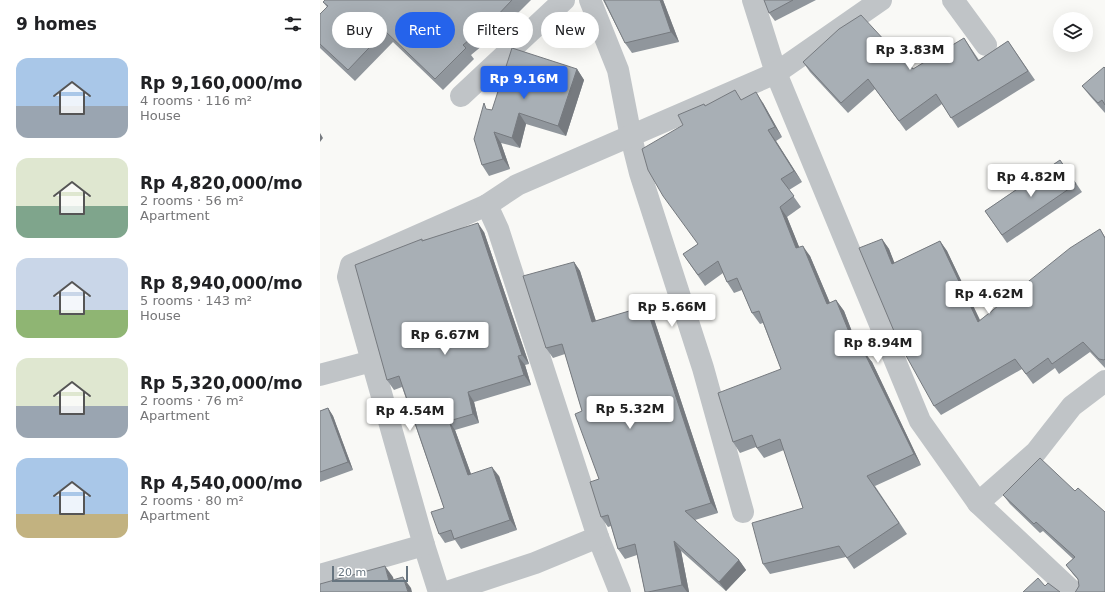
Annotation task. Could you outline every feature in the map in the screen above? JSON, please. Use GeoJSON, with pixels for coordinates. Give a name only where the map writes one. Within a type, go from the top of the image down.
{"type":"FeatureCollection","features":[{"type":"Feature","properties":{"kind":"street"},"geometry":{"type":"LineString","coordinates":[[461,96],[564,0]]}},
{"type":"Feature","properties":{"kind":"street"},"geometry":{"type":"LineString","coordinates":[[590,0],[618,70],[631,137],[640,173],[703,368],[743,512]]}},
{"type":"Feature","properties":{"kind":"street"},"geometry":{"type":"LineString","coordinates":[[752,0],[776,73],[920,421],[978,503],[1073,592]]}},
{"type":"Feature","properties":{"kind":"street"},"geometry":{"type":"LineString","coordinates":[[439,592],[424,546],[348,277],[351,265],[487,205],[517,185],[776,73],[881,0]]}},
{"type":"Feature","properties":{"kind":"street"},"geometry":{"type":"LineString","coordinates":[[953,0],[986,45]]}},
{"type":"Feature","properties":{"kind":"street"},"geometry":{"type":"LineString","coordinates":[[487,205],[498,229],[598,537],[620,592]]}},
{"type":"Feature","properties":{"kind":"street"},"geometry":{"type":"LineString","coordinates":[[320,375],[372,361]]}},
{"type":"Feature","properties":{"kind":"street"},"geometry":{"type":"LineString","coordinates":[[978,503],[1036,452],[1072,406],[1105,381]]}},
{"type":"Feature","properties":{"kind":"street"},"geometry":{"type":"LineString","coordinates":[[447,592],[535,563],[598,537]]}},
{"type":"Feature","properties":{"kind":"street"},"geometry":{"type":"LineString","coordinates":[[320,575],[424,546]]}},
{"type":"Feature","properties":{"kind":"building"},"geometry":{"type":"Polygon","coordinates":[[[325,0],[512,0],[501,12],[463,12],[463,48],[466,48],[435,79],[403,48],[455,48],[455,12],[395,12],[395,41],[387,33],[387,12],[332,12],[332,48],[369,48],[348,70],[320,44],[320,14],[328,6],[323,2],[325,0]]]}},
{"type":"Feature","properties":{"kind":"building"},"geometry":{"type":"Polygon","coordinates":[[[604,0],[660,0],[671,32],[625,43],[604,0]]]}},
{"type":"Feature","properties":{"kind":"building"},"geometry":{"type":"Polygon","coordinates":[[[764,0],[793,0],[769,13],[764,0]]]}},
{"type":"Feature","properties":{"kind":"building"},"geometry":{"type":"Polygon","coordinates":[[[861,15],[899,56],[902,54],[913,69],[964,38],[978,61],[1008,41],[1028,71],[951,118],[936,94],[899,121],[868,79],[841,103],[803,62],[839,29],[861,15]]]}},
{"type":"Feature","properties":{"kind":"building"},"geometry":{"type":"Polygon","coordinates":[[[512,48],[577,69],[558,126],[519,113],[512,138],[494,132],[503,159],[482,165],[474,139],[484,103],[486,109],[492,110],[512,48]]]}},
{"type":"Feature","properties":{"kind":"building"},"geometry":{"type":"Polygon","coordinates":[[[1104,67],[1105,105],[1102,100],[1098,103],[1082,86],[1104,67]]]}},
{"type":"Feature","properties":{"kind":"building"},"geometry":{"type":"Polygon","coordinates":[[[735,90],[741,100],[756,92],[775,127],[768,130],[794,171],[781,179],[794,196],[780,207],[796,248],[803,246],[827,304],[836,300],[858,354],[864,352],[914,454],[867,476],[899,523],[847,558],[839,546],[763,564],[752,523],[803,508],[780,439],[757,448],[752,435],[733,442],[718,393],[781,369],[759,311],[752,313],[737,278],[727,282],[718,261],[698,275],[683,254],[698,244],[663,196],[648,170],[642,149],[683,125],[678,115],[704,104],[705,106],[735,90]]]}},
{"type":"Feature","properties":{"kind":"building"},"geometry":{"type":"Polygon","coordinates":[[[1060,160],[1076,184],[1002,235],[985,211],[1060,160]]]}},
{"type":"Feature","properties":{"kind":"building"},"geometry":{"type":"Polygon","coordinates":[[[478,223],[522,355],[518,356],[524,375],[468,392],[473,414],[449,421],[468,475],[492,467],[510,520],[454,539],[451,530],[439,534],[431,512],[444,508],[399,376],[387,380],[355,265],[422,239],[422,241],[478,223]]]}},
{"type":"Feature","properties":{"kind":"building"},"geometry":{"type":"Polygon","coordinates":[[[1100,229],[1105,238],[1105,359],[1099,359],[1083,342],[1052,364],[1048,358],[1026,374],[1015,359],[934,406],[899,343],[859,248],[882,239],[892,264],[940,241],[978,322],[1070,248],[1100,229]]]}},
{"type":"Feature","properties":{"kind":"building"},"geometry":{"type":"Polygon","coordinates":[[[574,262],[592,322],[646,306],[711,503],[685,511],[739,560],[719,582],[674,541],[682,585],[645,592],[635,544],[618,549],[608,515],[601,517],[590,482],[599,479],[575,414],[582,411],[562,344],[546,348],[523,276],[574,262]]]}},
{"type":"Feature","properties":{"kind":"building"},"geometry":{"type":"Polygon","coordinates":[[[328,408],[348,462],[320,472],[320,411],[328,408]]]}},
{"type":"Feature","properties":{"kind":"building"},"geometry":{"type":"Polygon","coordinates":[[[1040,458],[1075,491],[1078,488],[1105,512],[1105,592],[1075,592],[1079,586],[1078,579],[1066,565],[1075,557],[1036,522],[1034,524],[1003,495],[1040,458]]]}},
{"type":"Feature","properties":{"kind":"building"},"geometry":{"type":"Polygon","coordinates":[[[385,566],[389,581],[403,577],[408,592],[320,592],[320,584],[385,566]]]}},
{"type":"Feature","properties":{"kind":"building"},"geometry":{"type":"Polygon","coordinates":[[[1038,578],[1045,586],[1048,583],[1060,592],[1023,592],[1038,578]]]}}]}
